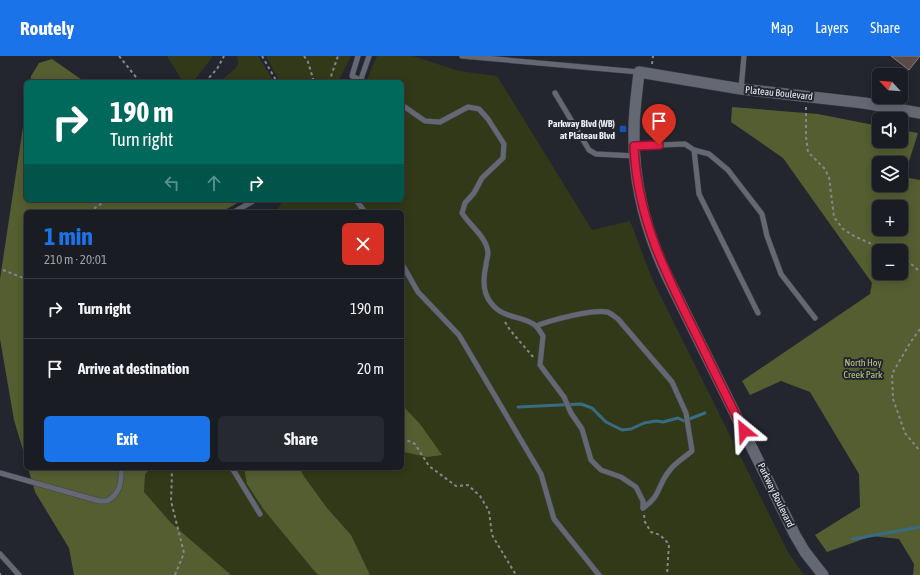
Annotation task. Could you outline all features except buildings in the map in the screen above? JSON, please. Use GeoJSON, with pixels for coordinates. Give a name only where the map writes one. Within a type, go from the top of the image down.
{"type":"FeatureCollection","features":[{"type":"Feature","properties":{"kind":"street","name":"Plateau Boulevard"},"geometry":{"type":"LineString","coordinates":[[639,72],[741,89],[864,103],[920,113]]}},
{"type":"Feature","properties":{"kind":"street","name":"Parkway Boulevard"},"geometry":{"type":"LineString","coordinates":[[639,72],[634,151],[638,186],[645,217],[663,267],[795,534],[805,552],[824,575]]}},
{"type":"Feature","properties":{"kind":"lane"},"geometry":{"type":"LineString","coordinates":[[358,56],[352,76],[359,80]]}},
{"type":"Feature","properties":{"kind":"lane"},"geometry":{"type":"LineString","coordinates":[[363,80],[369,56]]}},
{"type":"Feature","properties":{"kind":"lane"},"geometry":{"type":"LineString","coordinates":[[462,56],[639,72]]}},
{"type":"Feature","properties":{"kind":"lane"},"geometry":{"type":"LineString","coordinates":[[741,89],[744,56]]}},
{"type":"Feature","properties":{"kind":"lane"},"geometry":{"type":"LineString","coordinates":[[555,93],[589,150],[596,154],[634,151],[685,144],[694,150],[709,154],[728,170],[762,214],[767,236],[781,274],[815,318]]}},
{"type":"Feature","properties":{"kind":"lane"},"geometry":{"type":"LineString","coordinates":[[404,106],[425,120],[440,122],[468,107],[479,109],[504,144],[503,158],[482,178],[474,192],[465,203],[462,213],[482,237],[488,253],[484,273],[484,288],[490,303],[506,316],[523,320],[536,326],[543,336],[540,365],[564,397],[582,429],[591,460],[601,470],[621,478],[636,487],[643,501],[643,508]]}},
{"type":"Feature","properties":{"kind":"lane"},"geometry":{"type":"LineString","coordinates":[[694,150],[699,194],[758,314]]}},
{"type":"Feature","properties":{"kind":"lane"},"geometry":{"type":"LineString","coordinates":[[238,210],[252,202]]}},
{"type":"Feature","properties":{"kind":"lane"},"geometry":{"type":"LineString","coordinates":[[404,268],[418,292],[459,335],[541,474],[554,519],[599,575]]}},
{"type":"Feature","properties":{"kind":"lane"},"geometry":{"type":"LineString","coordinates":[[536,326],[553,319],[598,312],[608,312],[618,319],[672,382],[686,413],[692,451],[671,468],[662,481],[659,492],[653,501],[643,508]]}},
{"type":"Feature","properties":{"kind":"lane"},"geometry":{"type":"LineString","coordinates":[[0,473],[99,501],[107,501],[117,493],[121,470]]}},
{"type":"Feature","properties":{"kind":"lane"},"geometry":{"type":"LineString","coordinates":[[233,470],[260,514]]}},
{"type":"Feature","properties":{"kind":"lane"},"geometry":{"type":"LineString","coordinates":[[0,554],[19,575]]}},
{"type":"Feature","properties":{"kind":"path"},"geometry":{"type":"LineString","coordinates":[[119,56],[138,80]]}},
{"type":"Feature","properties":{"kind":"path"},"geometry":{"type":"LineString","coordinates":[[207,80],[217,69],[224,56]]}},
{"type":"Feature","properties":{"kind":"path"},"geometry":{"type":"LineString","coordinates":[[262,56],[276,80]]}},
{"type":"Feature","properties":{"kind":"path"},"geometry":{"type":"LineString","coordinates":[[304,56],[308,62],[313,80]]}},
{"type":"Feature","properties":{"kind":"path"},"geometry":{"type":"LineString","coordinates":[[329,80],[338,56]]}},
{"type":"Feature","properties":{"kind":"path"},"geometry":{"type":"LineString","coordinates":[[806,107],[806,137],[808,152],[824,168],[829,177],[834,217],[843,229],[872,244]]}},
{"type":"Feature","properties":{"kind":"path"},"geometry":{"type":"LineString","coordinates":[[92,210],[104,202]]}},
{"type":"Feature","properties":{"kind":"path"},"geometry":{"type":"LineString","coordinates":[[908,261],[920,272]]}},
{"type":"Feature","properties":{"kind":"path"},"geometry":{"type":"LineString","coordinates":[[3,270],[24,278]]}},
{"type":"Feature","properties":{"kind":"path"},"geometry":{"type":"LineString","coordinates":[[497,308],[510,330],[540,365]]}},
{"type":"Feature","properties":{"kind":"path"},"geometry":{"type":"LineString","coordinates":[[920,329],[892,374],[893,399],[904,433],[920,451]]}},
{"type":"Feature","properties":{"kind":"path"},"geometry":{"type":"LineString","coordinates":[[404,439],[415,444],[429,466],[434,470],[456,486],[468,485],[480,496],[489,511],[492,535],[516,575]]}},
{"type":"Feature","properties":{"kind":"path"},"geometry":{"type":"LineString","coordinates":[[170,470],[172,475],[171,500],[184,552],[175,575]]}},
{"type":"Feature","properties":{"kind":"path"},"geometry":{"type":"LineString","coordinates":[[643,508],[645,522],[651,532],[660,535],[669,544],[668,575]]}},
{"type":"Feature","properties":{"kind":"green space"},"geometry":{"type":"Polygon","coordinates":[[[167,56],[213,56],[195,80],[182,80],[167,56]]]}},
{"type":"Feature","properties":{"kind":"green space"},"geometry":{"type":"Polygon","coordinates":[[[237,56],[258,56],[273,80],[221,80],[236,68],[238,63],[237,56]]]}},
{"type":"Feature","properties":{"kind":"green space"},"geometry":{"type":"Polygon","coordinates":[[[266,56],[351,56],[339,80],[279,80],[266,56]]]}},
{"type":"Feature","properties":{"kind":"green space"},"geometry":{"type":"Polygon","coordinates":[[[377,56],[413,56],[459,71],[497,76],[592,230],[630,221],[653,281],[788,552],[804,575],[85,575],[141,470],[404,470],[404,210],[277,210],[282,202],[404,202],[404,80],[367,80],[377,56]]]}},
{"type":"Feature","properties":{"kind":"green space"},"geometry":{"type":"Polygon","coordinates":[[[52,59],[82,80],[30,80],[31,76],[39,63],[52,59]]]}},
{"type":"Feature","properties":{"kind":"green space","name":"North Hoy Creek Park"},"geometry":{"type":"Polygon","coordinates":[[[732,107],[818,114],[872,125],[872,148],[908,148],[908,131],[918,133],[908,164],[908,156],[872,156],[872,192],[908,192],[908,178],[920,180],[920,575],[913,575],[914,564],[899,539],[872,536],[827,552],[815,535],[860,507],[859,474],[810,392],[781,381],[750,395],[742,381],[870,294],[872,283],[783,158],[731,122],[732,107]]]}},
{"type":"Feature","properties":{"kind":"green space"},"geometry":{"type":"Polygon","coordinates":[[[24,120],[24,202],[239,202],[225,210],[24,210],[24,453],[14,420],[0,339],[0,279],[24,120]]]}},
{"type":"Feature","properties":{"kind":"green space"},"geometry":{"type":"Polygon","coordinates":[[[404,407],[420,424],[442,455],[427,457],[404,452],[404,407]]]}},
{"type":"Feature","properties":{"kind":"green space"},"geometry":{"type":"Polygon","coordinates":[[[29,470],[149,470],[145,474],[144,492],[171,523],[231,575],[74,575],[69,548],[35,492],[29,470]]]}},
{"type":"Feature","properties":{"kind":"green space"},"geometry":{"type":"Polygon","coordinates":[[[244,470],[301,470],[327,508],[351,535],[370,575],[319,575],[316,573],[264,510],[247,484],[244,470]]]}},
{"type":"Feature","properties":{"kind":"waterway"},"geometry":{"type":"LineString","coordinates":[[518,407],[581,404],[592,408],[606,422],[622,430],[631,429],[644,423],[656,421],[663,422],[678,418],[684,421],[705,413]]}},
{"type":"Feature","properties":{"kind":"waterway"},"geometry":{"type":"LineString","coordinates":[[853,539],[920,527]]}},
{"type":"Feature","properties":{"kind":"place","name":"Parkway Blvd (WB) at Plateau Blvd"},"geometry":{"type":"Point","coordinates":[623,129]}},
{"type":"Feature","properties":{"kind":"route"},"geometry":{"type":"LineString","coordinates":[[659,145],[634,146],[638,186],[647,225],[668,278],[744,431]]}}]}
